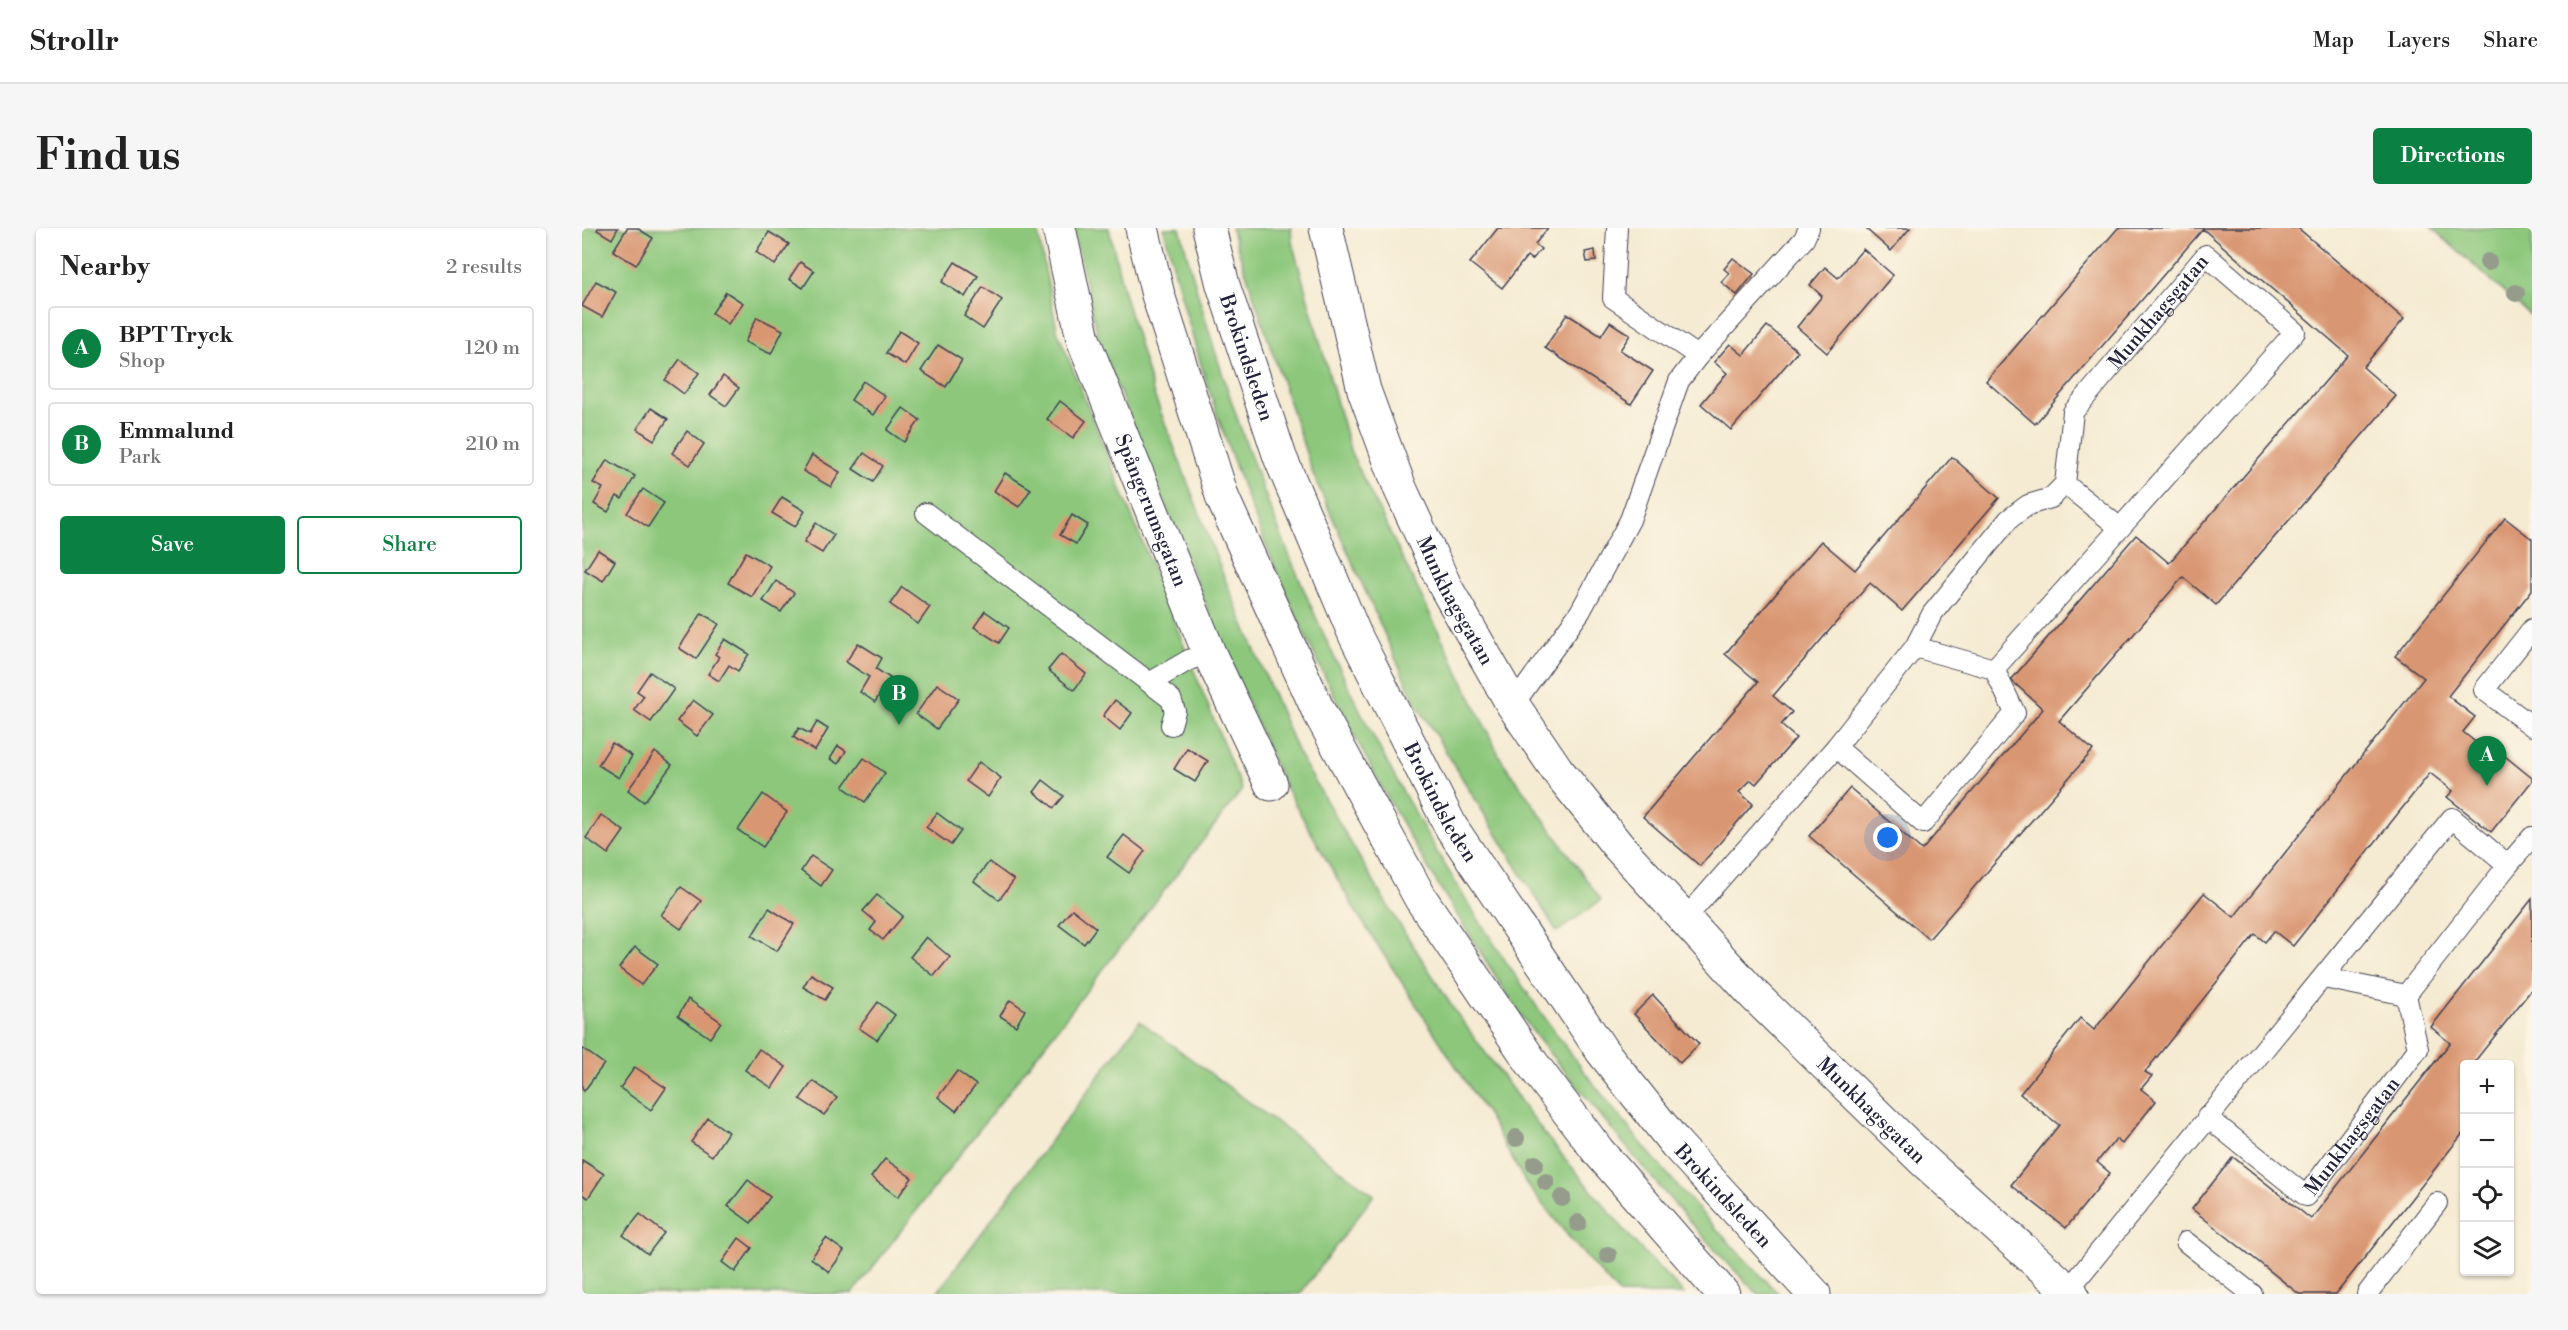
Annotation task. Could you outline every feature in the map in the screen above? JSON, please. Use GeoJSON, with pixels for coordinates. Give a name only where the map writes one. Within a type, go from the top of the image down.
{"type":"FeatureCollection","features":[{"type":"Feature","properties":{"kind":"main road","name":"Spångerumsgatan"},"geometry":{"type":"LineString","coordinates":[[1059,228],[1083,339],[1209,652],[1271,784]]}},
{"type":"Feature","properties":{"kind":"main road"},"geometry":{"type":"LineString","coordinates":[[1142,228],[1158,295],[1223,499],[1317,708],[1355,778],[1421,899],[1534,1066],[1598,1150],[1723,1294]]}},
{"type":"Feature","properties":{"kind":"main road","name":"Brokindsleden"},"geometry":{"type":"LineString","coordinates":[[1209,228],[1223,285],[1280,457],[1355,635],[1451,827],[1602,1051],[1676,1144],[1814,1294]]}},
{"type":"Feature","properties":{"kind":"main road","name":"Munkhagsgatan"},"geometry":{"type":"LineString","coordinates":[[1326,228],[1364,390],[1400,488],[1446,588],[1513,705],[1564,779],[1618,846],[1683,920],[1754,995],[1924,1161],[2068,1293]]}},
{"type":"Feature","properties":{"kind":"lane"},"geometry":{"type":"LineString","coordinates":[[1617,228],[1613,298],[1698,356]]}},
{"type":"Feature","properties":{"kind":"lane"},"geometry":{"type":"LineString","coordinates":[[1513,705],[1580,612],[1630,520],[1679,381],[1698,356],[1804,239],[1809,228]]}},
{"type":"Feature","properties":{"kind":"lane","name":"Munkhagsgatan"},"geometry":{"type":"LineString","coordinates":[[1994,669],[2295,332],[2206,255],[2073,412],[2065,484]]}},
{"type":"Feature","properties":{"kind":"lane"},"geometry":{"type":"LineString","coordinates":[[1683,920],[1836,747],[1915,647],[1932,614],[2009,519],[2028,505],[2050,498],[2065,484],[2120,528]]}},
{"type":"Feature","properties":{"kind":"lane"},"geometry":{"type":"LineString","coordinates":[[926,513],[1171,699],[1175,711],[1171,724]]}},
{"type":"Feature","properties":{"kind":"lane"},"geometry":{"type":"LineString","coordinates":[[2532,629],[2484,690],[2532,726]]}},
{"type":"Feature","properties":{"kind":"lane"},"geometry":{"type":"LineString","coordinates":[[1836,747],[1923,823],[2015,713],[1994,669],[1915,647]]}},
{"type":"Feature","properties":{"kind":"lane"},"geometry":{"type":"LineString","coordinates":[[1150,682],[1189,660],[1209,652]]}},
{"type":"Feature","properties":{"kind":"lane","name":"Munkhagsgatan"},"geometry":{"type":"LineString","coordinates":[[2068,1293],[2207,1117],[2324,978],[2452,818],[2508,865]]}},
{"type":"Feature","properties":{"kind":"lane"},"geometry":{"type":"LineString","coordinates":[[2324,978],[2406,995],[2532,837]]}},
{"type":"Feature","properties":{"kind":"lane","name":"Munkhagsgatan"},"geometry":{"type":"LineString","coordinates":[[2207,1117],[2306,1196],[2418,1049],[2406,995]]}},
{"type":"Feature","properties":{"kind":"lane"},"geometry":{"type":"LineString","coordinates":[[2367,1294],[2437,1203]]}},
{"type":"Feature","properties":{"kind":"lane"},"geometry":{"type":"LineString","coordinates":[[2186,1242],[2252,1294]]}},
{"type":"Feature","properties":{"kind":"green space"},"geometry":{"type":"Polygon","coordinates":[[[582,228],[1037,228],[1057,330],[1242,790],[852,1294],[582,1294],[582,228]]]}},
{"type":"Feature","properties":{"kind":"green space"},"geometry":{"type":"Polygon","coordinates":[[[1073,228],[1109,228],[1123,289],[1153,392],[1224,577],[1298,753],[1389,908],[1455,1011],[1546,1136],[1638,1246],[1684,1294],[1619,1294],[1573,1242],[1527,1185],[1488,1116],[1355,910],[1283,783],[1224,649],[1099,342],[1073,228]]]}},
{"type":"Feature","properties":{"kind":"green space"},"geometry":{"type":"Polygon","coordinates":[[[1164,228],[1180,228],[1223,376],[1276,522],[1338,664],[1408,802],[1488,934],[1576,1061],[1673,1181],[1779,1294],[1758,1294],[1737,1273],[1658,1185],[1555,1060],[1505,991],[1417,849],[1326,680],[1249,503],[1188,321],[1164,228]]]}},
{"type":"Feature","properties":{"kind":"green space"},"geometry":{"type":"Polygon","coordinates":[[[1231,228],[1291,228],[1292,242],[1351,453],[1501,759],[1601,900],[1557,932],[1414,700],[1313,474],[1231,228]]]}},
{"type":"Feature","properties":{"kind":"green space"},"geometry":{"type":"Polygon","coordinates":[[[2432,228],[2532,228],[2532,317],[2432,228]]]}},
{"type":"Feature","properties":{"kind":"green space"},"geometry":{"type":"Polygon","coordinates":[[[1140,1021],[1374,1195],[1300,1294],[936,1294],[1140,1021]]]}},
{"type":"Feature","properties":{"kind":"building"},"geometry":{"type":"Polygon","coordinates":[[[598,228],[618,228],[612,239],[597,230],[598,228]]]}},
{"type":"Feature","properties":{"kind":"building"},"geometry":{"type":"Polygon","coordinates":[[[627,228],[637,228],[653,238],[636,265],[613,251],[627,228]]]}},
{"type":"Feature","properties":{"kind":"building"},"geometry":{"type":"Polygon","coordinates":[[[1498,228],[1548,228],[1535,244],[1541,249],[1532,260],[1527,256],[1502,288],[1470,263],[1498,228]]]}},
{"type":"Feature","properties":{"kind":"building"},"geometry":{"type":"Polygon","coordinates":[[[1865,228],[1910,228],[1891,251],[1865,228]]]}},
{"type":"Feature","properties":{"kind":"building"},"geometry":{"type":"Polygon","coordinates":[[[2118,228],[2298,228],[2404,319],[2363,367],[2396,396],[2216,605],[2183,577],[2059,721],[2093,750],[1929,939],[1809,836],[1850,788],[1922,850],[2043,709],[2011,680],[2136,535],[2169,563],[2348,355],[2203,229],[2035,424],[1986,381],[2118,228]]]}},
{"type":"Feature","properties":{"kind":"building"},"geometry":{"type":"Polygon","coordinates":[[[769,232],[789,244],[775,265],[756,252],[769,232]]]}},
{"type":"Feature","properties":{"kind":"building"},"geometry":{"type":"Polygon","coordinates":[[[1863,249],[1893,275],[1827,353],[1797,327],[1822,296],[1810,285],[1825,267],[1838,278],[1863,249]]]}},
{"type":"Feature","properties":{"kind":"building"},"geometry":{"type":"Polygon","coordinates":[[[1595,250],[1596,261],[1587,262],[1585,252],[1595,250]]]}},
{"type":"Feature","properties":{"kind":"building"},"geometry":{"type":"Polygon","coordinates":[[[1733,258],[1754,274],[1737,295],[1721,282],[1729,273],[1724,269],[1733,258]]]}},
{"type":"Feature","properties":{"kind":"building"},"geometry":{"type":"Polygon","coordinates":[[[800,262],[814,271],[803,288],[789,279],[800,262]]]}},
{"type":"Feature","properties":{"kind":"building"},"geometry":{"type":"Polygon","coordinates":[[[955,262],[978,276],[965,297],[942,282],[955,262]]]}},
{"type":"Feature","properties":{"kind":"building"},"geometry":{"type":"Polygon","coordinates":[[[596,281],[616,292],[602,317],[582,306],[596,281]]]}},
{"type":"Feature","properties":{"kind":"building"},"geometry":{"type":"Polygon","coordinates":[[[983,287],[1002,300],[983,329],[964,316],[983,287]]]}},
{"type":"Feature","properties":{"kind":"building"},"geometry":{"type":"Polygon","coordinates":[[[726,292],[743,303],[728,324],[712,313],[726,292]]]}},
{"type":"Feature","properties":{"kind":"building"},"geometry":{"type":"Polygon","coordinates":[[[1567,314],[1601,336],[1610,322],[1630,335],[1620,350],[1653,371],[1631,404],[1545,348],[1567,314]]]}},
{"type":"Feature","properties":{"kind":"building"},"geometry":{"type":"Polygon","coordinates":[[[757,317],[783,330],[771,354],[745,342],[757,317]]]}},
{"type":"Feature","properties":{"kind":"building"},"geometry":{"type":"Polygon","coordinates":[[[1767,326],[1798,351],[1731,430],[1701,404],[1727,373],[1714,362],[1730,344],[1743,355],[1767,326]]]}},
{"type":"Feature","properties":{"kind":"building"},"geometry":{"type":"Polygon","coordinates":[[[899,331],[918,343],[905,365],[886,353],[899,331]]]}},
{"type":"Feature","properties":{"kind":"building"},"geometry":{"type":"Polygon","coordinates":[[[938,345],[962,360],[946,387],[921,371],[938,345]]]}},
{"type":"Feature","properties":{"kind":"building"},"geometry":{"type":"Polygon","coordinates":[[[680,359],[699,373],[684,394],[665,380],[680,359]]]}},
{"type":"Feature","properties":{"kind":"building"},"geometry":{"type":"Polygon","coordinates":[[[723,376],[739,388],[726,406],[710,395],[723,376]]]}},
{"type":"Feature","properties":{"kind":"building"},"geometry":{"type":"Polygon","coordinates":[[[863,381],[885,396],[873,415],[851,400],[863,381]]]}},
{"type":"Feature","properties":{"kind":"building"},"geometry":{"type":"Polygon","coordinates":[[[1060,401],[1086,421],[1073,438],[1047,419],[1060,401]]]}},
{"type":"Feature","properties":{"kind":"building"},"geometry":{"type":"Polygon","coordinates":[[[651,408],[668,419],[654,440],[637,429],[651,408]]]}},
{"type":"Feature","properties":{"kind":"building"},"geometry":{"type":"Polygon","coordinates":[[[903,408],[920,420],[904,442],[887,430],[903,408]]]}},
{"type":"Feature","properties":{"kind":"building"},"geometry":{"type":"Polygon","coordinates":[[[687,431],[704,444],[690,465],[672,453],[687,431]]]}},
{"type":"Feature","properties":{"kind":"building"},"geometry":{"type":"Polygon","coordinates":[[[864,453],[883,466],[873,482],[853,469],[864,453]]]}},
{"type":"Feature","properties":{"kind":"building"},"geometry":{"type":"Polygon","coordinates":[[[812,455],[840,472],[831,487],[803,471],[812,455]]]}},
{"type":"Feature","properties":{"kind":"building"},"geometry":{"type":"Polygon","coordinates":[[[1952,457],[1999,498],[1902,611],[1870,583],[1773,696],[1792,712],[1781,725],[1796,738],[1756,784],[1751,780],[1739,792],[1753,804],[1700,866],[1643,817],[1758,682],[1725,654],[1821,541],[1855,570],[1952,457]]]}},
{"type":"Feature","properties":{"kind":"building"},"geometry":{"type":"Polygon","coordinates":[[[607,460],[635,476],[622,499],[617,496],[608,512],[594,504],[603,488],[593,483],[607,460]]]}},
{"type":"Feature","properties":{"kind":"building"},"geometry":{"type":"Polygon","coordinates":[[[1005,473],[1031,489],[1019,507],[994,491],[1005,473]]]}},
{"type":"Feature","properties":{"kind":"building"},"geometry":{"type":"Polygon","coordinates":[[[643,489],[664,503],[648,527],[627,513],[643,489]]]}},
{"type":"Feature","properties":{"kind":"building"},"geometry":{"type":"Polygon","coordinates":[[[782,497],[805,511],[795,527],[772,513],[782,497]]]}},
{"type":"Feature","properties":{"kind":"building"},"geometry":{"type":"Polygon","coordinates":[[[1072,515],[1088,525],[1076,544],[1060,535],[1072,515]]]}},
{"type":"Feature","properties":{"kind":"building"},"geometry":{"type":"Polygon","coordinates":[[[2505,518],[2532,539],[2532,590],[2448,696],[2475,717],[2463,732],[2485,750],[2490,744],[2532,778],[2532,781],[2491,832],[2447,797],[2453,791],[2430,773],[2293,946],[2274,931],[2265,942],[2255,934],[2145,1072],[2152,1076],[2141,1089],[2156,1101],[2122,1144],[2116,1139],[2097,1162],[2110,1173],[2066,1228],[2011,1185],[2059,1125],[2020,1094],[2080,1018],[2094,1030],[2204,893],[2234,917],[2424,678],[2395,656],[2505,518]]]}},
{"type":"Feature","properties":{"kind":"building"},"geometry":{"type":"Polygon","coordinates":[[[816,523],[834,535],[822,553],[804,542],[816,523]]]}},
{"type":"Feature","properties":{"kind":"building"},"geometry":{"type":"Polygon","coordinates":[[[598,550],[615,561],[603,581],[585,570],[598,550]]]}},
{"type":"Feature","properties":{"kind":"building"},"geometry":{"type":"Polygon","coordinates":[[[746,552],[770,566],[752,597],[728,583],[746,552]]]}},
{"type":"Feature","properties":{"kind":"building"},"geometry":{"type":"Polygon","coordinates":[[[776,581],[794,593],[781,612],[763,601],[776,581]]]}},
{"type":"Feature","properties":{"kind":"building"},"geometry":{"type":"Polygon","coordinates":[[[902,587],[930,607],[918,624],[890,604],[902,587]]]}},
{"type":"Feature","properties":{"kind":"building"},"geometry":{"type":"Polygon","coordinates":[[[985,611],[1009,628],[999,643],[974,627],[985,611]]]}},
{"type":"Feature","properties":{"kind":"building"},"geometry":{"type":"Polygon","coordinates":[[[702,613],[719,624],[696,659],[679,648],[702,613]]]}},
{"type":"Feature","properties":{"kind":"building"},"geometry":{"type":"Polygon","coordinates":[[[725,639],[749,654],[738,671],[729,665],[719,681],[708,674],[719,657],[715,654],[725,639]]]}},
{"type":"Feature","properties":{"kind":"building"},"geometry":{"type":"Polygon","coordinates":[[[858,643],[882,658],[876,669],[890,678],[875,702],[860,692],[869,677],[846,662],[858,643]]]}},
{"type":"Feature","properties":{"kind":"building"},"geometry":{"type":"Polygon","coordinates":[[[1061,654],[1086,674],[1074,690],[1048,670],[1061,654]]]}},
{"type":"Feature","properties":{"kind":"building"},"geometry":{"type":"Polygon","coordinates":[[[650,672],[674,689],[651,722],[634,710],[644,696],[637,691],[650,672]]]}},
{"type":"Feature","properties":{"kind":"building"},"geometry":{"type":"Polygon","coordinates":[[[937,684],[959,699],[937,729],[916,714],[937,684]]]}},
{"type":"Feature","properties":{"kind":"building"},"geometry":{"type":"Polygon","coordinates":[[[693,700],[713,715],[697,736],[677,721],[693,700]]]}},
{"type":"Feature","properties":{"kind":"building"},"geometry":{"type":"Polygon","coordinates":[[[1115,700],[1132,713],[1120,730],[1103,716],[1115,700]]]}},
{"type":"Feature","properties":{"kind":"building"},"geometry":{"type":"Polygon","coordinates":[[[817,722],[828,729],[815,751],[793,737],[799,728],[810,734],[817,722]]]}},
{"type":"Feature","properties":{"kind":"building"},"geometry":{"type":"Polygon","coordinates":[[[612,743],[632,756],[619,778],[598,765],[612,743]]]}},
{"type":"Feature","properties":{"kind":"building"},"geometry":{"type":"Polygon","coordinates":[[[838,746],[846,751],[838,764],[830,759],[838,746]]]}},
{"type":"Feature","properties":{"kind":"building"},"geometry":{"type":"Polygon","coordinates":[[[1187,748],[1208,761],[1195,782],[1174,769],[1187,748]]]}},
{"type":"Feature","properties":{"kind":"building"},"geometry":{"type":"Polygon","coordinates":[[[655,752],[672,765],[644,802],[628,790],[655,752]]]}},
{"type":"Feature","properties":{"kind":"building"},"geometry":{"type":"Polygon","coordinates":[[[864,758],[885,773],[865,802],[843,787],[864,758]]]}},
{"type":"Feature","properties":{"kind":"building"},"geometry":{"type":"Polygon","coordinates":[[[979,762],[1001,778],[988,797],[966,781],[979,762]]]}},
{"type":"Feature","properties":{"kind":"building"},"geometry":{"type":"Polygon","coordinates":[[[1043,780],[1064,796],[1054,808],[1034,792],[1043,780]]]}},
{"type":"Feature","properties":{"kind":"building"},"geometry":{"type":"Polygon","coordinates":[[[763,794],[787,812],[763,847],[738,830],[763,794]]]}},
{"type":"Feature","properties":{"kind":"building"},"geometry":{"type":"Polygon","coordinates":[[[937,813],[961,831],[951,845],[926,827],[937,813]]]}},
{"type":"Feature","properties":{"kind":"building"},"geometry":{"type":"Polygon","coordinates":[[[601,815],[624,831],[608,854],[586,838],[601,815]]]}},
{"type":"Feature","properties":{"kind":"building"},"geometry":{"type":"Polygon","coordinates":[[[1124,835],[1145,851],[1129,873],[1107,857],[1124,835]]]}},
{"type":"Feature","properties":{"kind":"building"},"geometry":{"type":"Polygon","coordinates":[[[811,856],[832,870],[821,886],[801,871],[811,856]]]}},
{"type":"Feature","properties":{"kind":"building"},"geometry":{"type":"Polygon","coordinates":[[[989,862],[1014,880],[999,900],[974,881],[989,862]]]}},
{"type":"Feature","properties":{"kind":"building"},"geometry":{"type":"Polygon","coordinates":[[[681,887],[701,901],[681,929],[661,915],[681,887]]]}},
{"type":"Feature","properties":{"kind":"building"},"geometry":{"type":"Polygon","coordinates":[[[877,895],[903,916],[883,940],[870,930],[876,922],[863,911],[877,895]]]}},
{"type":"Feature","properties":{"kind":"building"},"geometry":{"type":"Polygon","coordinates":[[[2532,899],[2532,989],[2476,1060],[2460,1060],[2460,1137],[2336,1294],[2299,1294],[2192,1209],[2233,1157],[2311,1219],[2450,1043],[2431,1027],[2532,899]]]}},
{"type":"Feature","properties":{"kind":"building"},"geometry":{"type":"Polygon","coordinates":[[[769,908],[794,924],[777,951],[752,936],[769,908]]]}},
{"type":"Feature","properties":{"kind":"building"},"geometry":{"type":"Polygon","coordinates":[[[1072,909],[1096,928],[1084,944],[1059,925],[1072,909]]]}},
{"type":"Feature","properties":{"kind":"building"},"geometry":{"type":"Polygon","coordinates":[[[926,937],[950,957],[934,976],[910,957],[926,937]]]}},
{"type":"Feature","properties":{"kind":"building"},"geometry":{"type":"Polygon","coordinates":[[[635,947],[658,964],[641,985],[619,968],[635,947]]]}},
{"type":"Feature","properties":{"kind":"building"},"geometry":{"type":"Polygon","coordinates":[[[811,974],[833,987],[825,1000],[803,987],[811,974]]]}},
{"type":"Feature","properties":{"kind":"building"},"geometry":{"type":"Polygon","coordinates":[[[1653,995],[1699,1044],[1680,1063],[1634,1014],[1653,995]]]}},
{"type":"Feature","properties":{"kind":"building"},"geometry":{"type":"Polygon","coordinates":[[[688,999],[721,1022],[710,1038],[678,1016],[688,999]]]}},
{"type":"Feature","properties":{"kind":"building"},"geometry":{"type":"Polygon","coordinates":[[[1010,1000],[1025,1010],[1016,1026],[1000,1016],[1010,1000]]]}},
{"type":"Feature","properties":{"kind":"building"},"geometry":{"type":"Polygon","coordinates":[[[878,1002],[895,1015],[877,1040],[859,1028],[878,1002]]]}},
{"type":"Feature","properties":{"kind":"building"},"geometry":{"type":"Polygon","coordinates":[[[582,1048],[604,1064],[584,1091],[582,1089],[582,1048]]]}},
{"type":"Feature","properties":{"kind":"building"},"geometry":{"type":"Polygon","coordinates":[[[759,1049],[786,1067],[772,1088],[745,1070],[759,1049]]]}},
{"type":"Feature","properties":{"kind":"building"},"geometry":{"type":"Polygon","coordinates":[[[635,1067],[666,1088],[651,1110],[620,1088],[635,1067]]]}},
{"type":"Feature","properties":{"kind":"building"},"geometry":{"type":"Polygon","coordinates":[[[957,1071],[976,1085],[956,1111],[938,1097],[957,1071]]]}},
{"type":"Feature","properties":{"kind":"building"},"geometry":{"type":"Polygon","coordinates":[[[813,1081],[837,1098],[824,1115],[800,1099],[813,1081]]]}},
{"type":"Feature","properties":{"kind":"building"},"geometry":{"type":"Polygon","coordinates":[[[708,1118],[728,1132],[712,1156],[691,1142],[708,1118]]]}},
{"type":"Feature","properties":{"kind":"building"},"geometry":{"type":"Polygon","coordinates":[[[885,1159],[912,1178],[898,1197],[871,1177],[885,1159]]]}},
{"type":"Feature","properties":{"kind":"building"},"geometry":{"type":"Polygon","coordinates":[[[582,1160],[604,1174],[588,1198],[582,1194],[582,1160]]]}},
{"type":"Feature","properties":{"kind":"building"},"geometry":{"type":"Polygon","coordinates":[[[748,1180],[770,1197],[751,1223],[728,1206],[748,1180]]]}},
{"type":"Feature","properties":{"kind":"building"},"geometry":{"type":"Polygon","coordinates":[[[640,1214],[664,1233],[648,1254],[623,1235],[640,1214]]]}},
{"type":"Feature","properties":{"kind":"building"},"geometry":{"type":"Polygon","coordinates":[[[739,1238],[752,1248],[735,1272],[722,1262],[739,1238]]]}},
{"type":"Feature","properties":{"kind":"building"},"geometry":{"type":"Polygon","coordinates":[[[826,1238],[844,1251],[829,1272],[811,1258],[826,1238]]]}},
{"type":"Feature","properties":{"kind":"place","name":"Emmalund"},"geometry":{"type":"Point","coordinates":[899,725]}},
{"type":"Feature","properties":{"kind":"place","name":"BPT Tryck"},"geometry":{"type":"Point","coordinates":[2487,786]}}]}
